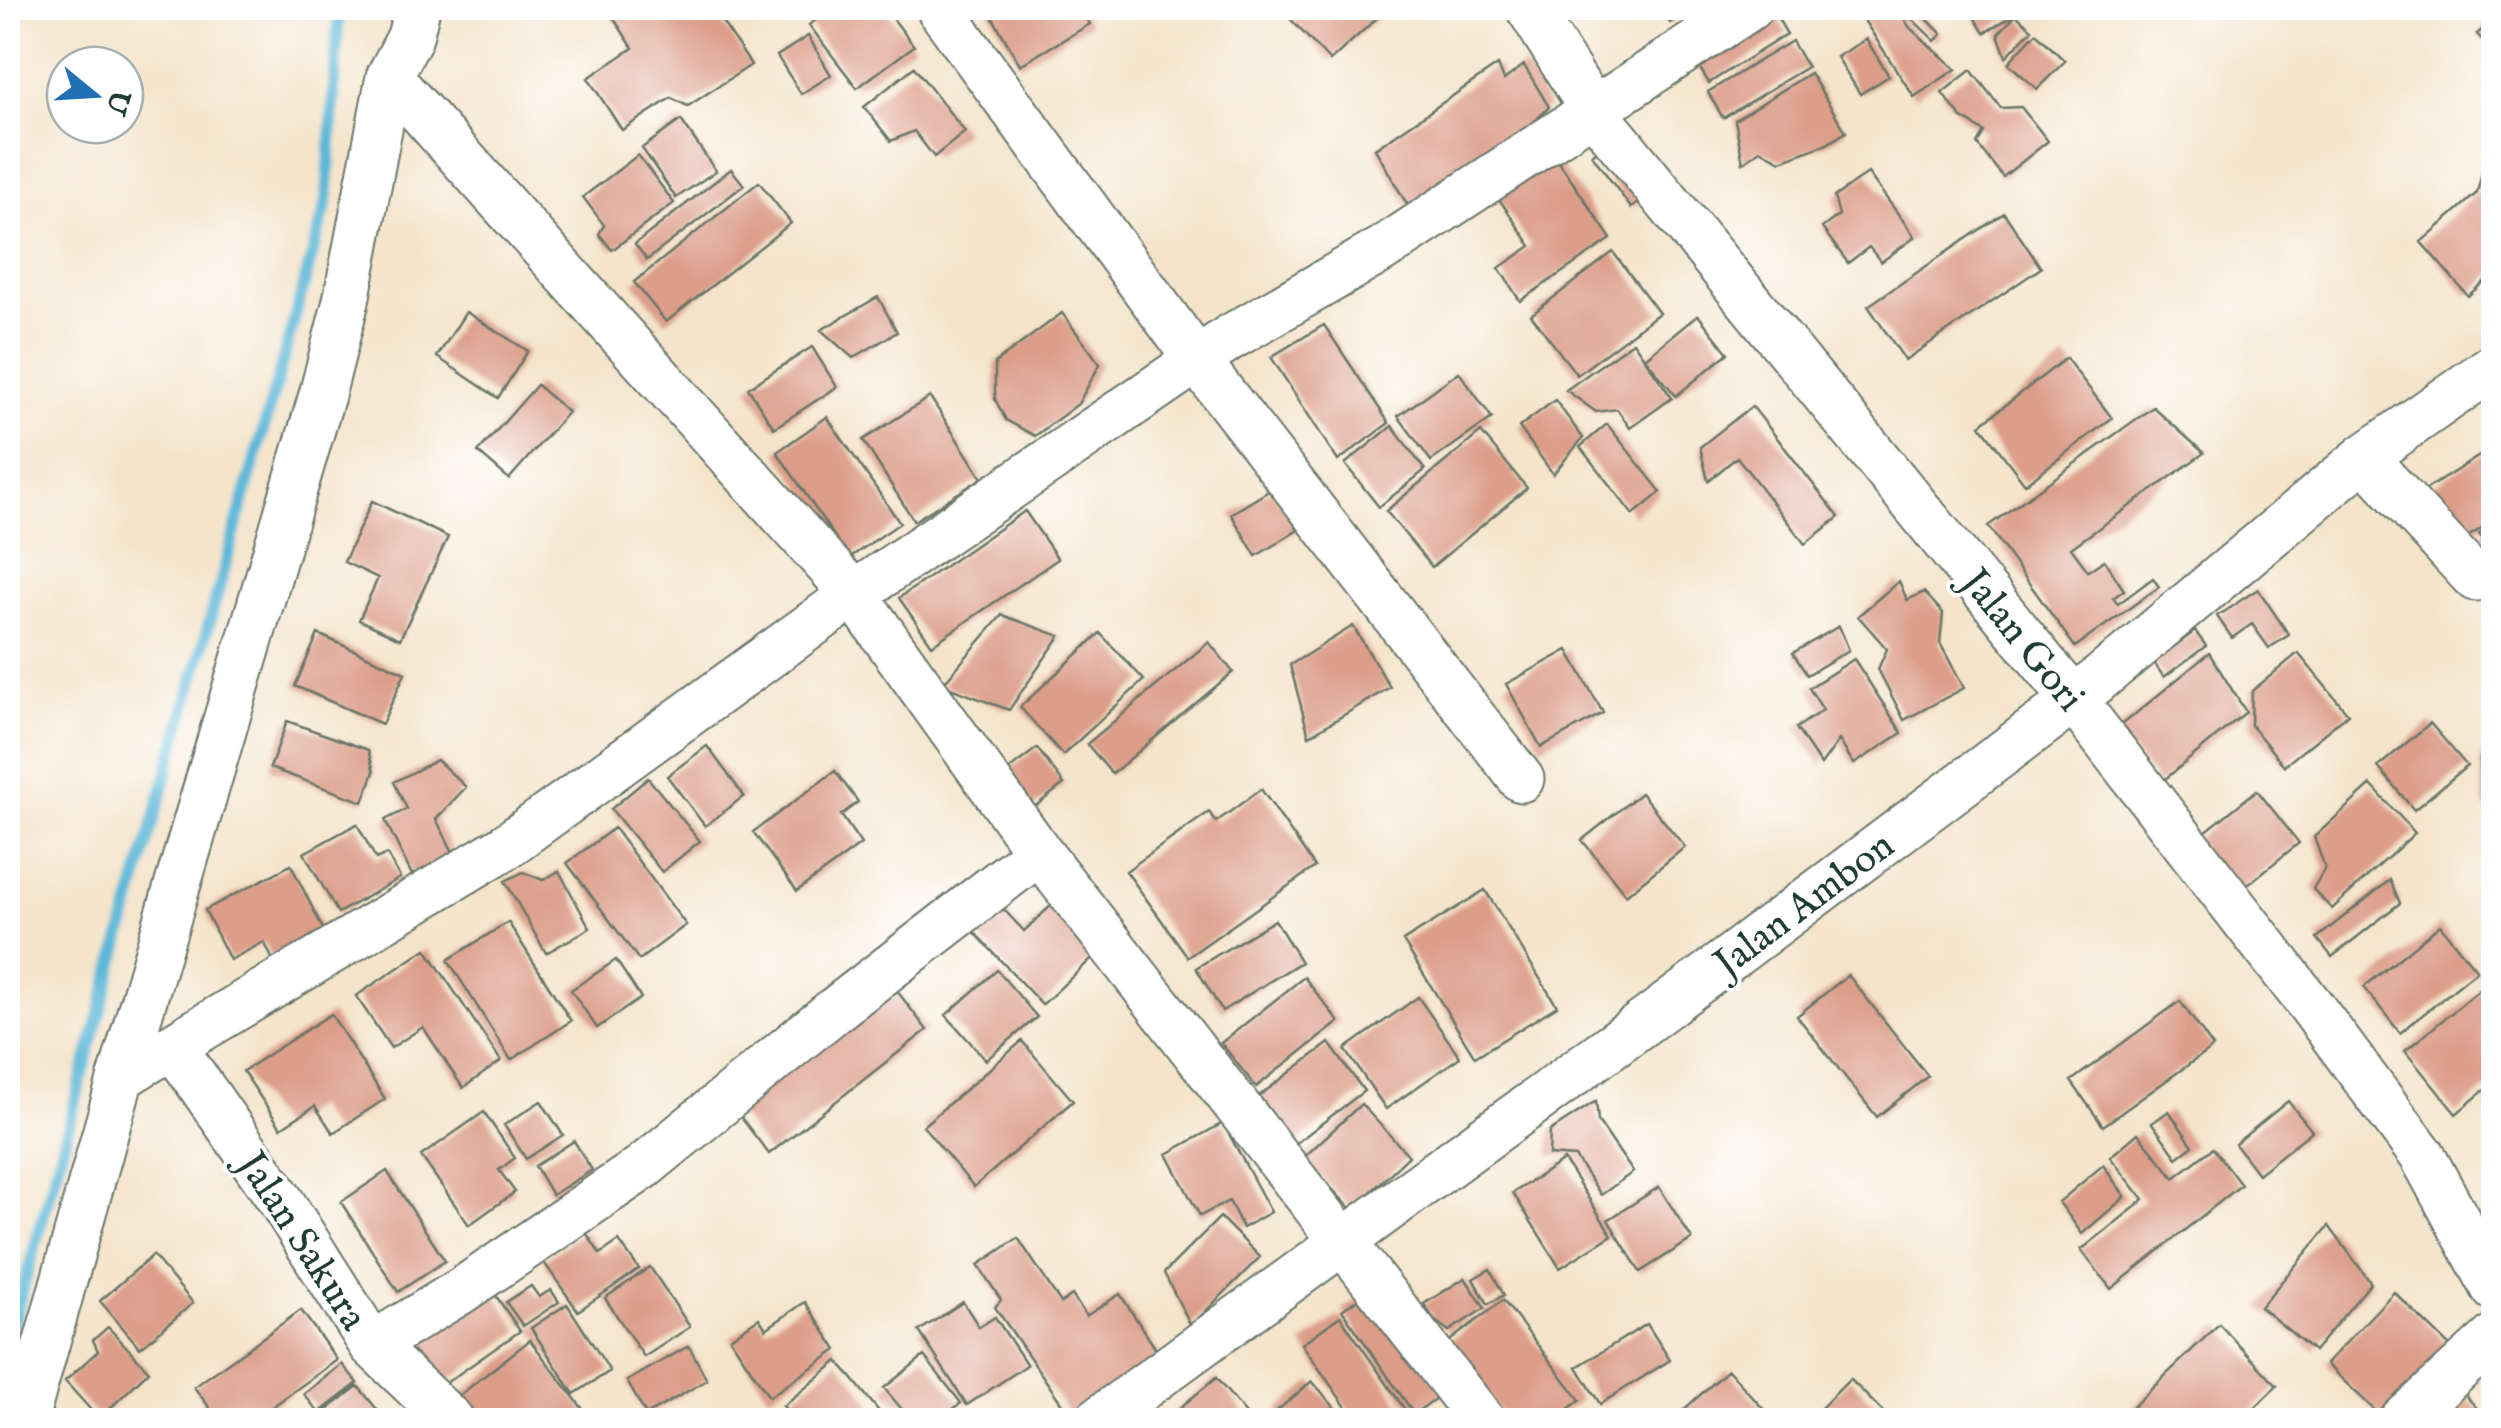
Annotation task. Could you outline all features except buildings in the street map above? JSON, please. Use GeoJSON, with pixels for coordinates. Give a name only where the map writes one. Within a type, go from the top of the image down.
{"type":"FeatureCollection","features":[{"type":"Feature","properties":{"kind":"street"},"geometry":{"type":"LineString","coordinates":[[25,1420],[121,1076],[322,395],[346,301],[389,77],[410,37],[416,8]]}},
{"type":"Feature","properties":{"kind":"street"},"geometry":{"type":"LineString","coordinates":[[939,8],[1197,360],[1521,780]]}},
{"type":"Feature","properties":{"kind":"street","name":"Jalan Gori"},"geometry":{"type":"LineString","coordinates":[[1528,8],[1592,109],[2074,700],[2422,1155],[2494,1288]]}},
{"type":"Feature","properties":{"kind":"street"},"geometry":{"type":"LineString","coordinates":[[121,1076],[505,847],[854,594],[1229,338],[1383,249],[1749,8]]}},
{"type":"Feature","properties":{"kind":"street"},"geometry":{"type":"LineString","coordinates":[[389,77],[854,594],[1039,852],[1482,1420]]}},
{"type":"Feature","properties":{"kind":"street","name":"Jalan Ambon"},"geometry":{"type":"LineString","coordinates":[[1098,1420],[1654,1015],[2074,700],[2364,457],[2494,366]]}},
{"type":"Feature","properties":{"kind":"street"},"geometry":{"type":"LineString","coordinates":[[2364,457],[2476,578]]}},
{"type":"Feature","properties":{"kind":"street"},"geometry":{"type":"LineString","coordinates":[[372,1345],[461,1291],[642,1167],[836,1009],[1039,852]]}},
{"type":"Feature","properties":{"kind":"street","name":"Jalan Sakura"},"geometry":{"type":"LineString","coordinates":[[172,1046],[281,1201],[372,1345],[451,1420]]}},
{"type":"Feature","properties":{"kind":"street"},"geometry":{"type":"LineString","coordinates":[[2403,1420],[2494,1337]]}},
{"type":"Feature","properties":{"kind":"waterway"},"geometry":{"type":"LineString","coordinates":[[8,1342],[327,202],[339,8]]}}]}
